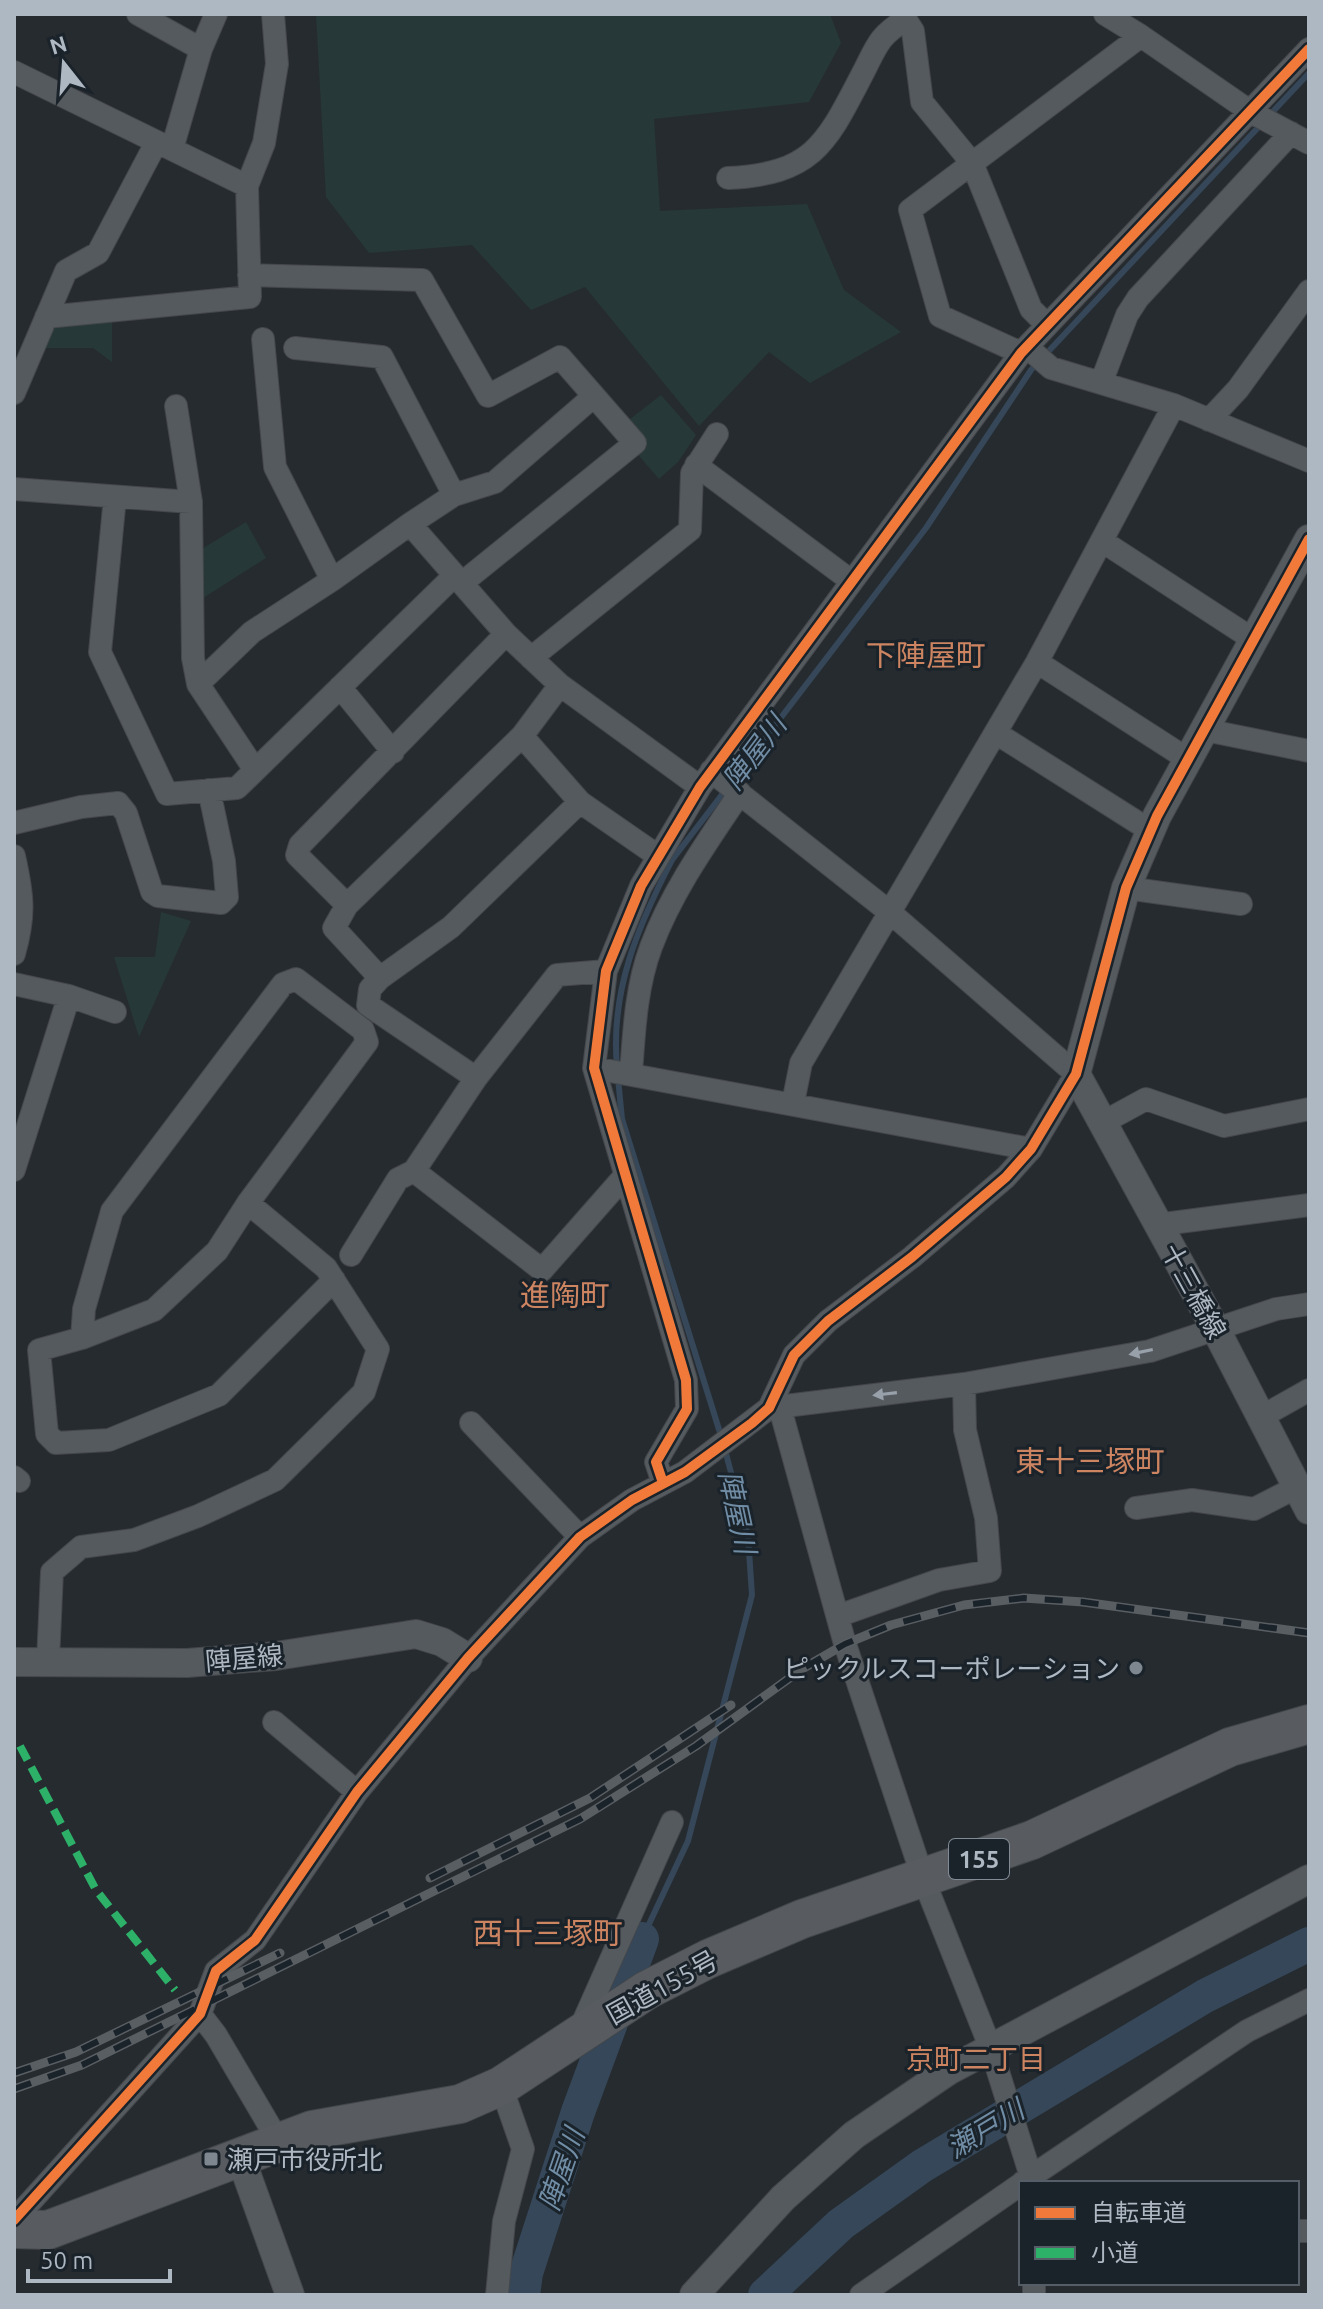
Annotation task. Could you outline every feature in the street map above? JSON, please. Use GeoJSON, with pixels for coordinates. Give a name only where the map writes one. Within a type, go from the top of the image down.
{"type":"FeatureCollection","features":[{"type":"Feature","properties":{"kind":"highway","name":"国道155号"},"geometry":{"type":"LineString","coordinates":[[14,2229],[48,2230],[279,2142],[371,2117],[460,2104],[501,2086],[647,1990],[802,1919],[1032,1840],[1230,1747],[1309,1724]]}},
{"type":"Feature","properties":{"kind":"street"},"geometry":{"type":"LineString","coordinates":[[138,14],[201,49]]}},
{"type":"Feature","properties":{"kind":"street"},"geometry":{"type":"LineString","coordinates":[[14,393],[66,271],[98,253],[164,146],[216,14]]}},
{"type":"Feature","properties":{"kind":"street"},"geometry":{"type":"LineString","coordinates":[[46,317],[250,297],[247,186],[264,143],[277,64],[273,14]]}},
{"type":"Feature","properties":{"kind":"street"},"geometry":{"type":"LineString","coordinates":[[1105,14],[1277,126]]}},
{"type":"Feature","properties":{"kind":"street"},"geometry":{"type":"LineString","coordinates":[[728,178],[765,176],[799,163],[831,135],[883,33],[904,17],[913,31],[922,102],[972,163],[1031,309],[1047,325]]}},
{"type":"Feature","properties":{"kind":"street"},"geometry":{"type":"LineString","coordinates":[[1141,36],[910,210],[940,316],[1101,383],[1174,405],[1309,461]]}},
{"type":"Feature","properties":{"kind":"street"},"geometry":{"type":"LineString","coordinates":[[1101,383],[1127,315],[1277,126],[1309,49]]}},
{"type":"Feature","properties":{"kind":"street"},"geometry":{"type":"LineString","coordinates":[[14,72],[247,186]]}},
{"type":"Feature","properties":{"kind":"street"},"geometry":{"type":"LineString","coordinates":[[663,1483],[656,1462],[687,1409],[686,1380],[623,1178],[606,971],[641,886],[658,856],[722,784],[850,580],[1032,354],[1047,325],[1277,126]]}},
{"type":"Feature","properties":{"kind":"street"},"geometry":{"type":"LineString","coordinates":[[115,497],[100,652],[167,794],[237,788],[340,687],[458,579],[635,443],[560,357],[488,396],[422,280],[249,275]]}},
{"type":"Feature","properties":{"kind":"street"},"geometry":{"type":"LineString","coordinates":[[1209,420],[1238,389],[1309,291]]}},
{"type":"Feature","properties":{"kind":"street"},"geometry":{"type":"LineString","coordinates":[[263,339],[275,467],[332,580]]}},
{"type":"Feature","properties":{"kind":"street"},"geometry":{"type":"LineString","coordinates":[[295,348],[382,357],[454,495]]}},
{"type":"Feature","properties":{"kind":"street"},"geometry":{"type":"LineString","coordinates":[[198,684],[252,632],[410,524],[454,495],[495,482],[594,396]]}},
{"type":"Feature","properties":{"kind":"street"},"geometry":{"type":"LineString","coordinates":[[793,1103],[801,1063],[892,914],[1037,662],[1174,405]]}},
{"type":"Feature","properties":{"kind":"street"},"geometry":{"type":"LineString","coordinates":[[176,406],[191,502],[193,658],[198,684],[255,770]]}},
{"type":"Feature","properties":{"kind":"street"},"geometry":{"type":"LineString","coordinates":[[531,658],[690,530],[692,473],[717,434]]}},
{"type":"Feature","properties":{"kind":"street"},"geometry":{"type":"LineString","coordinates":[[696,465],[850,580]]}},
{"type":"Feature","properties":{"kind":"street"},"geometry":{"type":"LineString","coordinates":[[14,489],[191,502]]}},
{"type":"Feature","properties":{"kind":"street"},"geometry":{"type":"LineString","coordinates":[[410,524],[506,634],[560,685],[722,784],[892,914],[1076,1074]]}},
{"type":"Feature","properties":{"kind":"street"},"geometry":{"type":"LineString","coordinates":[[1102,541],[1254,640]]}},
{"type":"Feature","properties":{"kind":"street"},"geometry":{"type":"LineString","coordinates":[[1307,549],[1151,831],[1126,888],[1076,1074],[1031,1149],[1006,1177],[828,1321],[794,1355],[775,1408],[923,1878],[995,2060],[1027,2177],[1247,2031],[1309,2000]]}},
{"type":"Feature","properties":{"kind":"street"},"geometry":{"type":"LineString","coordinates":[[347,905],[297,855],[300,845],[506,634]]}},
{"type":"Feature","properties":{"kind":"street"},"geometry":{"type":"LineString","coordinates":[[1037,662],[1189,760]]}},
{"type":"Feature","properties":{"kind":"street"},"geometry":{"type":"LineString","coordinates":[[380,978],[334,928],[347,905],[522,736],[560,685]]}},
{"type":"Feature","properties":{"kind":"street"},"geometry":{"type":"LineString","coordinates":[[340,687],[393,752]]}},
{"type":"Feature","properties":{"kind":"street"},"geometry":{"type":"LineString","coordinates":[[1205,730],[1309,751]]}},
{"type":"Feature","properties":{"kind":"street"},"geometry":{"type":"LineString","coordinates":[[996,733],[1151,831]]}},
{"type":"Feature","properties":{"kind":"street"},"geometry":{"type":"LineString","coordinates":[[522,736],[580,802],[658,856]]}},
{"type":"Feature","properties":{"kind":"street"},"geometry":{"type":"LineString","coordinates":[[613,1071],[636,1010],[650,948],[685,876],[722,784]]}},
{"type":"Feature","properties":{"kind":"street"},"geometry":{"type":"LineString","coordinates":[[14,823],[81,807],[118,803],[126,813],[152,892],[158,896],[221,903],[227,897],[224,861],[209,790]]}},
{"type":"Feature","properties":{"kind":"street"},"geometry":{"type":"LineString","coordinates":[[476,1078],[368,1005],[370,989],[380,978],[451,927],[580,802]]}},
{"type":"Feature","properties":{"kind":"street"},"geometry":{"type":"LineString","coordinates":[[14,856],[23,896],[23,922],[14,954]]}},
{"type":"Feature","properties":{"kind":"street"},"geometry":{"type":"LineString","coordinates":[[1126,888],[1241,904]]}},
{"type":"Feature","properties":{"kind":"street"},"geometry":{"type":"LineString","coordinates":[[351,1255],[398,1179],[414,1171],[476,1078],[557,975],[606,971]]}},
{"type":"Feature","properties":{"kind":"street"},"geometry":{"type":"LineString","coordinates":[[82,1338],[84,1309],[112,1211],[283,984],[296,979],[363,1030],[367,1042],[248,1203],[217,1251],[154,1310],[82,1338],[39,1350],[47,1434],[56,1443],[109,1440],[219,1395],[334,1280]]}},
{"type":"Feature","properties":{"kind":"street"},"geometry":{"type":"LineString","coordinates":[[14,984],[69,996],[115,1012]]}},
{"type":"Feature","properties":{"kind":"street"},"geometry":{"type":"LineString","coordinates":[[15,1161],[69,996]]}},
{"type":"Feature","properties":{"kind":"street"},"geometry":{"type":"LineString","coordinates":[[613,1071],[1031,1149]]}},
{"type":"Feature","properties":{"kind":"street","name":"十三橋線"},"geometry":{"type":"LineString","coordinates":[[1076,1074],[1304,1498]]}},
{"type":"Feature","properties":{"kind":"street"},"geometry":{"type":"LineString","coordinates":[[1102,1123],[1146,1099],[1224,1126],[1309,1109]]}},
{"type":"Feature","properties":{"kind":"street"},"geometry":{"type":"LineString","coordinates":[[414,1171],[542,1270],[623,1178]]}},
{"type":"Feature","properties":{"kind":"street"},"geometry":{"type":"LineString","coordinates":[[48,1661],[52,1572],[81,1547],[134,1540],[198,1516],[275,1480],[364,1392],[378,1349],[326,1268],[248,1203]]}},
{"type":"Feature","properties":{"kind":"street"},"geometry":{"type":"LineString","coordinates":[[1156,1225],[1309,1205]]}},
{"type":"Feature","properties":{"kind":"street"},"geometry":{"type":"LineString","coordinates":[[14,2220],[200,2014],[216,1971],[255,1940],[357,1792],[468,1658],[580,1537],[632,1500],[663,1483],[775,1408],[964,1384],[1150,1351],[1276,1309],[1309,1304]]}},
{"type":"Feature","properties":{"kind":"street"},"geometry":{"type":"LineString","coordinates":[[838,1616],[939,1580],[990,1571],[986,1518],[965,1430],[964,1384]]}},
{"type":"Feature","properties":{"kind":"street"},"geometry":{"type":"LineString","coordinates":[[1261,1417],[1309,1390]]}},
{"type":"Feature","properties":{"kind":"street"},"geometry":{"type":"LineString","coordinates":[[471,1423],[580,1537]]}},
{"type":"Feature","properties":{"kind":"street"},"geometry":{"type":"LineString","coordinates":[[1136,1508],[1192,1500],[1254,1509],[1304,1498]]}},
{"type":"Feature","properties":{"kind":"street","name":"陣屋線"},"geometry":{"type":"LineString","coordinates":[[14,1662],[187,1663],[276,1656],[416,1634],[442,1642],[468,1658]]}},
{"type":"Feature","properties":{"kind":"street"},"geometry":{"type":"LineString","coordinates":[[274,1722],[357,1792]]}},
{"type":"Feature","properties":{"kind":"street"},"geometry":{"type":"LineString","coordinates":[[582,2034],[672,1822]]}},
{"type":"Feature","properties":{"kind":"street"},"geometry":{"type":"LineString","coordinates":[[694,2295],[783,2198],[854,2135],[948,2071],[995,2060],[1309,1879]]}},
{"type":"Feature","properties":{"kind":"street"},"geometry":{"type":"LineString","coordinates":[[200,2014],[216,2035],[279,2142]]}},
{"type":"Feature","properties":{"kind":"street"},"geometry":{"type":"LineString","coordinates":[[497,2295],[504,2221],[523,2149],[501,2086]]}},
{"type":"Feature","properties":{"kind":"street"},"geometry":{"type":"LineString","coordinates":[[240,2156],[290,2295]]}},
{"type":"Feature","properties":{"kind":"street"},"geometry":{"type":"LineString","coordinates":[[861,2295],[1019,2183]]}},
{"type":"Feature","properties":{"kind":"shaded area"},"geometry":{"type":"Polygon","coordinates":[[[316,14],[830,14],[841,43],[809,102],[654,119],[660,211],[807,204],[844,290],[901,332],[810,383],[769,352],[699,426],[585,287],[531,310],[472,245],[369,253],[326,197],[316,14]]]}},
{"type":"Feature","properties":{"kind":"shaded area"},"geometry":{"type":"Polygon","coordinates":[[[112,317],[112,362],[93,348],[39,348],[50,320],[112,317]]]}},
{"type":"Feature","properties":{"kind":"shaded area"},"geometry":{"type":"Polygon","coordinates":[[[661,395],[696,435],[678,462],[659,479],[634,450],[625,423],[661,395]]]}},
{"type":"Feature","properties":{"kind":"shaded area"},"geometry":{"type":"Polygon","coordinates":[[[246,522],[266,558],[200,600],[200,550],[246,522]]]}},
{"type":"Feature","properties":{"kind":"shaded area"},"geometry":{"type":"Polygon","coordinates":[[[161,912],[191,921],[139,1037],[114,957],[155,957],[161,912]]]}},
{"type":"Feature","properties":{"kind":"waterway","name":"陣屋川"},"geometry":{"type":"LineString","coordinates":[[617,1067],[616,1039],[622,986],[638,934],[672,860],[926,528],[1031,370],[1309,73]]}},
{"type":"Feature","properties":{"kind":"waterway","name":"陣屋川"},"geometry":{"type":"LineString","coordinates":[[618,1078],[622,1119],[722,1439]]}},
{"type":"Feature","properties":{"kind":"waterway","name":"陣屋川"},"geometry":{"type":"LineString","coordinates":[[642,1939],[688,1841],[752,1595],[748,1536],[725,1450]]}},
{"type":"Feature","properties":{"kind":"waterway","name":"陣屋川"},"geometry":{"type":"LineString","coordinates":[[523,2295],[526,2273],[578,2112],[642,1939]]}},
{"type":"Feature","properties":{"kind":"waterway","name":"瀬戸川"},"geometry":{"type":"LineString","coordinates":[[765,2295],[841,2224],[922,2166],[1205,1996],[1309,1944]]}},
{"type":"Feature","properties":{"kind":"railway"},"geometry":{"type":"LineString","coordinates":[[14,2089],[82,2065],[580,1819],[696,1746],[802,1669],[845,1644],[891,1625],[964,1605],[1024,1598],[1083,1602],[1309,1633]]}},
{"type":"Feature","properties":{"kind":"railway"},"geometry":{"type":"LineString","coordinates":[[430,1878],[590,1798],[731,1705]]}},
{"type":"Feature","properties":{"kind":"railway"},"geometry":{"type":"LineString","coordinates":[[14,2073],[76,2052],[280,1953]]}},
{"type":"Feature","properties":{"kind":"marked path"},"geometry":{"type":"LineString","coordinates":[[20,1746],[96,1890],[175,1990]]}},
{"type":"Feature","properties":{"kind":"cycle path"},"geometry":{"type":"LineString","coordinates":[[663,1483],[656,1462],[687,1409],[686,1380],[594,1068],[606,971],[641,886],[700,787],[1021,353],[1309,49]]}},
{"type":"Feature","properties":{"kind":"cycle path"},"geometry":{"type":"LineString","coordinates":[[14,2220],[200,2014],[216,1971],[255,1940],[357,1792],[468,1658],[580,1537],[632,1500],[685,1472],[752,1423],[769,1408],[794,1355],[828,1321],[912,1257],[1006,1177],[1031,1149],[1076,1074],[1126,888],[1157,816],[1309,539]]}},
{"type":"Feature","properties":{"kind":"place","name":"ピックルスコーポレーション"},"geometry":{"type":"Point","coordinates":[1136,1668]}},
{"type":"Feature","properties":{"kind":"place","name":"瀬戸市役所北"},"geometry":{"type":"Point","coordinates":[211,2159]}},
{"type":"Feature","properties":{"kind":"district","name":"下陣屋町"},"geometry":{"type":"Point","coordinates":[926,655]}},
{"type":"Feature","properties":{"kind":"district","name":"進陶町"},"geometry":{"type":"Point","coordinates":[565,1295]}},
{"type":"Feature","properties":{"kind":"district","name":"東十三塚町"},"geometry":{"type":"Point","coordinates":[1090,1461]}},
{"type":"Feature","properties":{"kind":"district","name":"西十三塚町"},"geometry":{"type":"Point","coordinates":[548,1933]}},
{"type":"Feature","properties":{"kind":"district","name":"京町二丁目"},"geometry":{"type":"Point","coordinates":[976,2058]}}]}
